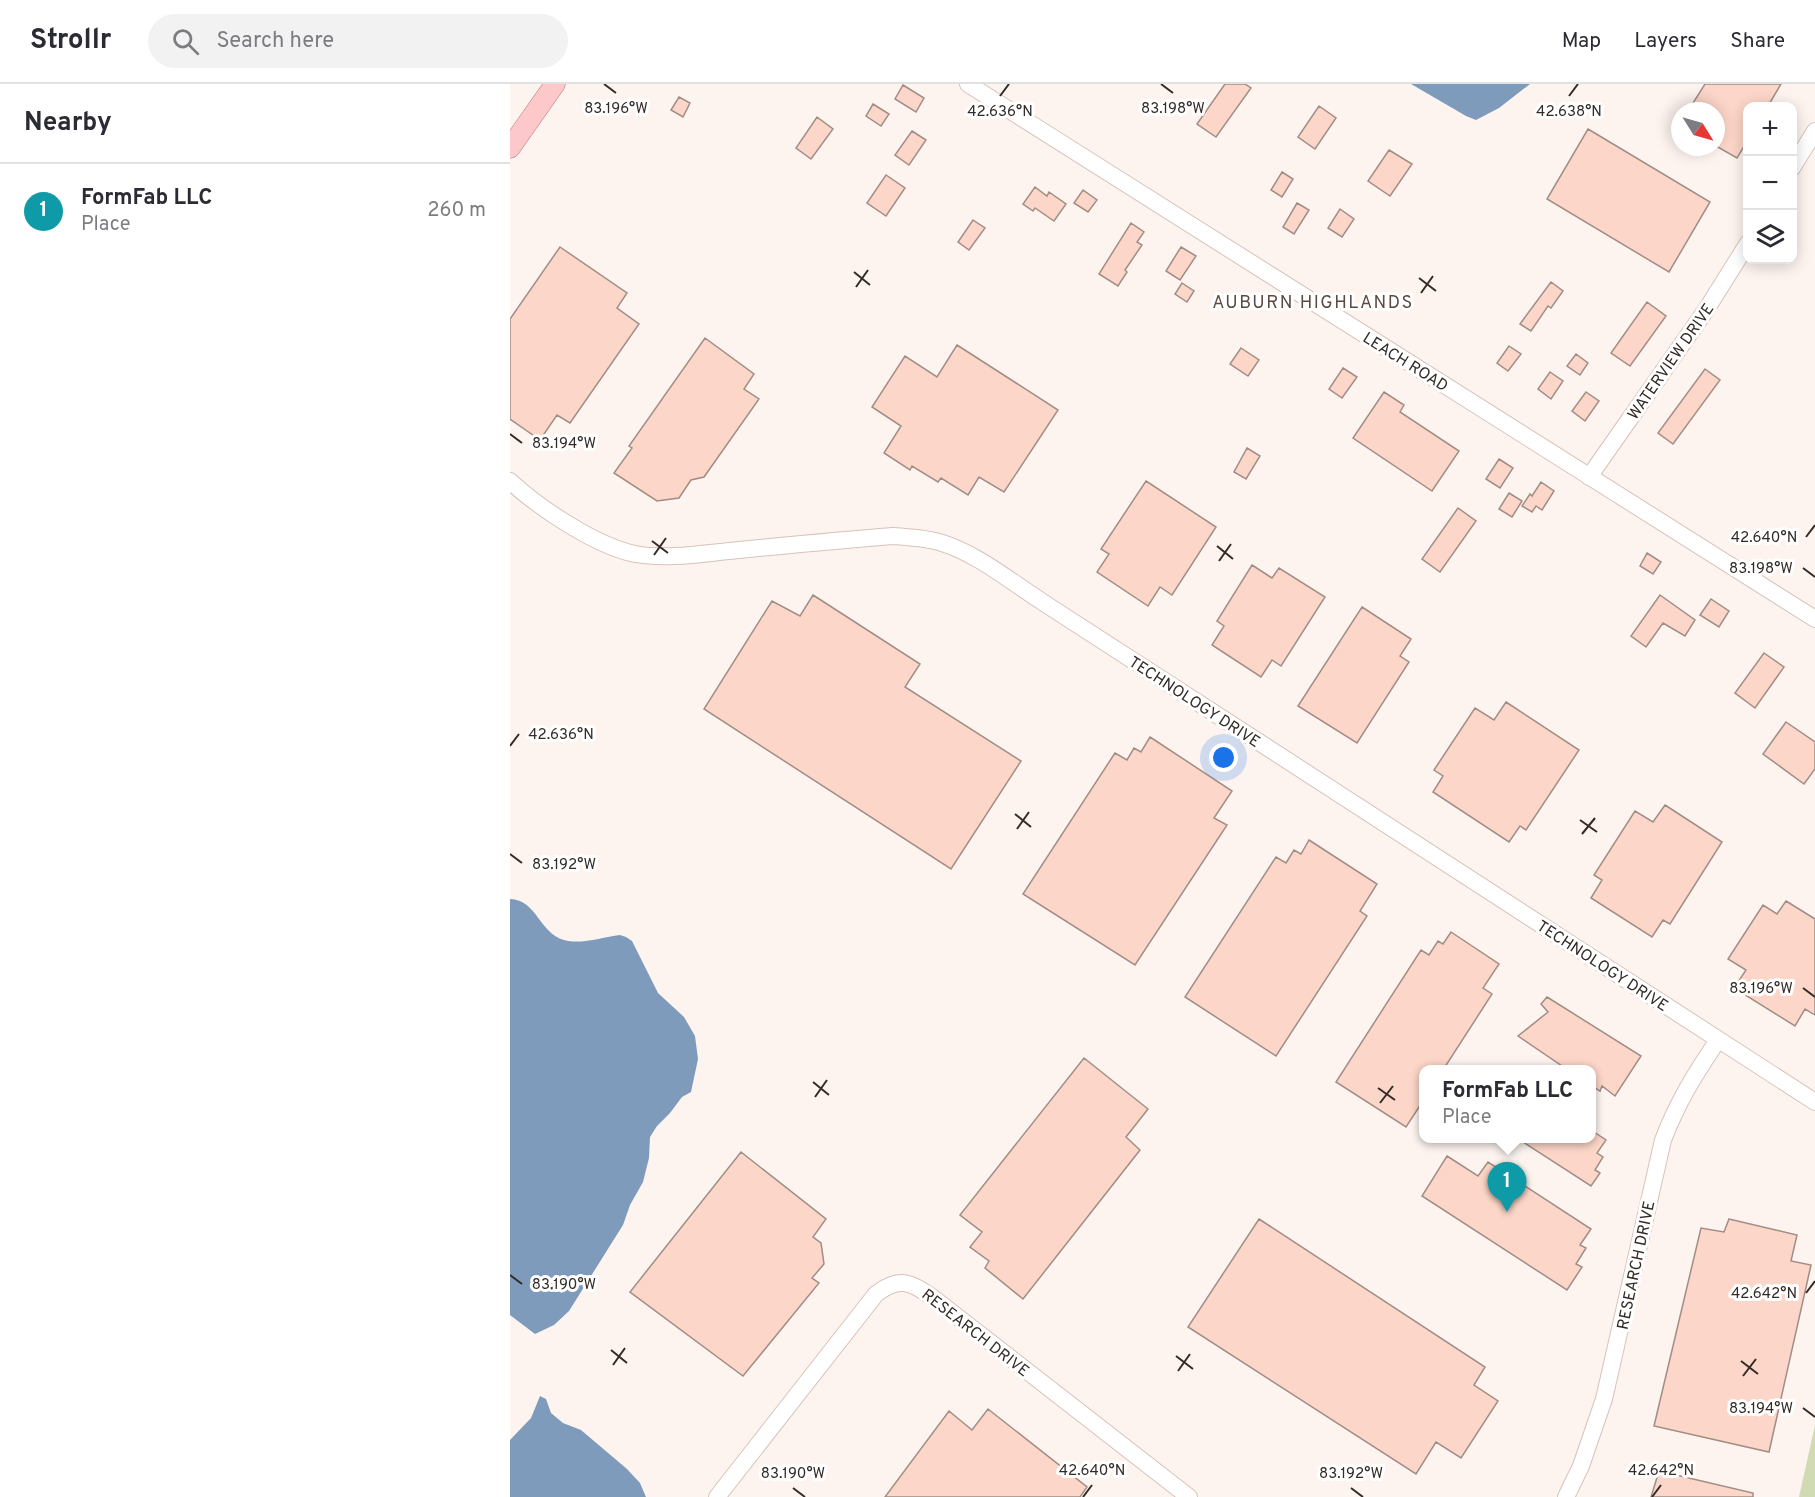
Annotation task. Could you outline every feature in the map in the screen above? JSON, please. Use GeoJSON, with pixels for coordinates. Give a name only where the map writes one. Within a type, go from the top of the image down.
{"type":"FeatureCollection","features":[{"type":"Feature","properties":{"kind":"main road"},"geometry":{"type":"LineString","coordinates":[[510,148],[555,84]]}},
{"type":"Feature","properties":{"kind":"street","name":"LEACH ROAD"},"geometry":{"type":"LineString","coordinates":[[968,84],[1815,619]]}},
{"type":"Feature","properties":{"kind":"street"},"geometry":{"type":"LineString","coordinates":[[1797,160],[1815,131]]}},
{"type":"Feature","properties":{"kind":"street","name":"WATERVIEW DRIVE"},"geometry":{"type":"LineString","coordinates":[[1589,477],[1706,310],[1743,251]]}},
{"type":"Feature","properties":{"kind":"street","name":"TECHNOLOGY DRIVE"},"geometry":{"type":"LineString","coordinates":[[514,487],[596,540],[636,554],[677,556],[893,536],[930,540],[958,549],[1815,1102]]}},
{"type":"Feature","properties":{"kind":"street","name":"RESEARCH DRIVE"},"geometry":{"type":"LineString","coordinates":[[1566,1497],[1587,1450],[1604,1399],[1664,1140],[1687,1086],[1718,1040]]}},
{"type":"Feature","properties":{"kind":"street","name":"RESEARCH DRIVE"},"geometry":{"type":"LineString","coordinates":[[717,1497],[876,1294],[887,1286],[901,1282],[917,1286],[932,1297],[1189,1497]]}},
{"type":"Feature","properties":{"kind":"green space"},"geometry":{"type":"Polygon","coordinates":[[[1815,1425],[1815,1497],[1799,1497],[1815,1425]]]}},
{"type":"Feature","properties":{"kind":"water"},"geometry":{"type":"Polygon","coordinates":[[[1411,84],[1530,84],[1499,108],[1476,120],[1411,84]]]}},
{"type":"Feature","properties":{"kind":"water"},"geometry":{"type":"Polygon","coordinates":[[[510,899],[526,905],[549,931],[564,940],[584,941],[620,935],[632,941],[658,993],[684,1017],[695,1036],[698,1059],[691,1092],[682,1097],[650,1137],[649,1158],[643,1182],[630,1205],[623,1225],[569,1311],[554,1325],[535,1334],[510,1315],[510,899]]]}},
{"type":"Feature","properties":{"kind":"water"},"geometry":{"type":"Polygon","coordinates":[[[540,1396],[546,1399],[551,1413],[563,1423],[581,1430],[627,1469],[640,1483],[646,1497],[510,1497],[510,1440],[531,1418],[540,1396]]]}},
{"type":"Feature","properties":{"kind":"building"},"geometry":{"type":"Polygon","coordinates":[[[1225,84],[1245,84],[1251,88],[1216,137],[1197,124],[1225,84]]]}},
{"type":"Feature","properties":{"kind":"building"},"geometry":{"type":"Polygon","coordinates":[[[1705,84],[1781,84],[1770,102],[1743,102],[1743,148],[1737,158],[1725,151],[1725,102],[1694,102],[1705,84]]]}},
{"type":"Feature","properties":{"kind":"building"},"geometry":{"type":"Polygon","coordinates":[[[903,85],[924,98],[916,112],[895,99],[903,85]]]}},
{"type":"Feature","properties":{"kind":"building"},"geometry":{"type":"Polygon","coordinates":[[[679,97],[690,103],[683,117],[671,110],[679,97]]]}},
{"type":"Feature","properties":{"kind":"building"},"geometry":{"type":"Polygon","coordinates":[[[873,104],[889,114],[881,126],[866,116],[873,104]]]}},
{"type":"Feature","properties":{"kind":"building"},"geometry":{"type":"Polygon","coordinates":[[[1319,106],[1336,118],[1315,149],[1298,137],[1319,106]]]}},
{"type":"Feature","properties":{"kind":"building"},"geometry":{"type":"Polygon","coordinates":[[[817,117],[833,129],[811,159],[796,148],[817,117]]]}},
{"type":"Feature","properties":{"kind":"building"},"geometry":{"type":"Polygon","coordinates":[[[1588,129],[1710,202],[1669,272],[1547,199],[1588,129]]]}},
{"type":"Feature","properties":{"kind":"building"},"geometry":{"type":"Polygon","coordinates":[[[912,131],[926,140],[909,165],[895,155],[912,131]]]}},
{"type":"Feature","properties":{"kind":"building"},"geometry":{"type":"Polygon","coordinates":[[[1389,150],[1412,164],[1390,196],[1368,181],[1389,150]]]}},
{"type":"Feature","properties":{"kind":"building"},"geometry":{"type":"Polygon","coordinates":[[[1282,172],[1293,179],[1282,197],[1271,190],[1282,172]]]}},
{"type":"Feature","properties":{"kind":"building"},"geometry":{"type":"Polygon","coordinates":[[[886,175],[905,188],[886,216],[867,203],[886,175]]]}},
{"type":"Feature","properties":{"kind":"building"},"geometry":{"type":"Polygon","coordinates":[[[1035,187],[1047,196],[1049,192],[1066,204],[1054,221],[1035,208],[1033,211],[1023,204],[1035,187]]]}},
{"type":"Feature","properties":{"kind":"building"},"geometry":{"type":"Polygon","coordinates":[[[1083,190],[1097,200],[1088,212],[1074,203],[1083,190]]]}},
{"type":"Feature","properties":{"kind":"building"},"geometry":{"type":"Polygon","coordinates":[[[1297,203],[1309,210],[1294,234],[1283,227],[1297,203]]]}},
{"type":"Feature","properties":{"kind":"building"},"geometry":{"type":"Polygon","coordinates":[[[1340,209],[1354,219],[1342,237],[1328,228],[1340,209]]]}},
{"type":"Feature","properties":{"kind":"building"},"geometry":{"type":"Polygon","coordinates":[[[973,220],[985,228],[969,250],[958,242],[973,220]]]}},
{"type":"Feature","properties":{"kind":"building"},"geometry":{"type":"Polygon","coordinates":[[[1131,223],[1144,232],[1137,242],[1142,245],[1125,270],[1127,272],[1118,286],[1099,274],[1131,223]]]}},
{"type":"Feature","properties":{"kind":"building"},"geometry":{"type":"Polygon","coordinates":[[[560,247],[627,293],[617,308],[639,324],[570,423],[557,415],[540,440],[510,419],[510,319],[560,247]]]}},
{"type":"Feature","properties":{"kind":"building"},"geometry":{"type":"Polygon","coordinates":[[[1181,247],[1196,256],[1180,280],[1166,271],[1181,247]]]}},
{"type":"Feature","properties":{"kind":"building"},"geometry":{"type":"Polygon","coordinates":[[[1551,282],[1563,291],[1551,308],[1548,306],[1531,331],[1520,324],[1551,282]]]}},
{"type":"Feature","properties":{"kind":"building"},"geometry":{"type":"Polygon","coordinates":[[[1182,283],[1194,291],[1187,302],[1175,294],[1182,283]]]}},
{"type":"Feature","properties":{"kind":"building"},"geometry":{"type":"Polygon","coordinates":[[[1647,302],[1666,316],[1630,366],[1611,353],[1647,302]]]}},
{"type":"Feature","properties":{"kind":"building"},"geometry":{"type":"Polygon","coordinates":[[[705,338],[754,374],[744,389],[759,399],[704,477],[691,480],[679,498],[657,501],[614,473],[632,448],[629,446],[705,338]]]}},
{"type":"Feature","properties":{"kind":"building"},"geometry":{"type":"Polygon","coordinates":[[[957,345],[1058,410],[1004,492],[979,477],[968,495],[941,478],[938,482],[912,466],[910,470],[884,453],[901,426],[872,407],[905,356],[937,377],[957,345]]]}},
{"type":"Feature","properties":{"kind":"building"},"geometry":{"type":"Polygon","coordinates":[[[1509,346],[1521,354],[1508,371],[1497,363],[1509,346]]]}},
{"type":"Feature","properties":{"kind":"building"},"geometry":{"type":"Polygon","coordinates":[[[1241,348],[1259,360],[1248,376],[1230,364],[1241,348]]]}},
{"type":"Feature","properties":{"kind":"building"},"geometry":{"type":"Polygon","coordinates":[[[1576,354],[1588,363],[1580,375],[1567,366],[1576,354]]]}},
{"type":"Feature","properties":{"kind":"building"},"geometry":{"type":"Polygon","coordinates":[[[1343,368],[1357,377],[1342,398],[1329,389],[1343,368]]]}},
{"type":"Feature","properties":{"kind":"building"},"geometry":{"type":"Polygon","coordinates":[[[1705,369],[1720,380],[1673,444],[1658,433],[1705,369]]]}},
{"type":"Feature","properties":{"kind":"building"},"geometry":{"type":"Polygon","coordinates":[[[1550,372],[1563,381],[1551,399],[1538,389],[1550,372]]]}},
{"type":"Feature","properties":{"kind":"building"},"geometry":{"type":"Polygon","coordinates":[[[1384,392],[1404,405],[1400,412],[1459,451],[1432,491],[1353,438],[1384,392]]]}},
{"type":"Feature","properties":{"kind":"building"},"geometry":{"type":"Polygon","coordinates":[[[1586,392],[1599,401],[1585,421],[1572,411],[1586,392]]]}},
{"type":"Feature","properties":{"kind":"building"},"geometry":{"type":"Polygon","coordinates":[[[1247,448],[1260,456],[1246,479],[1234,472],[1247,448]]]}},
{"type":"Feature","properties":{"kind":"building"},"geometry":{"type":"Polygon","coordinates":[[[1499,459],[1513,468],[1500,488],[1486,479],[1499,459]]]}},
{"type":"Feature","properties":{"kind":"building"},"geometry":{"type":"Polygon","coordinates":[[[1146,481],[1216,527],[1172,595],[1160,587],[1148,606],[1097,572],[1109,554],[1101,549],[1146,481]]]}},
{"type":"Feature","properties":{"kind":"building"},"geometry":{"type":"Polygon","coordinates":[[[1541,482],[1554,491],[1542,510],[1536,506],[1532,512],[1522,506],[1541,482]]]}},
{"type":"Feature","properties":{"kind":"building"},"geometry":{"type":"Polygon","coordinates":[[[1509,493],[1522,501],[1512,517],[1499,509],[1509,493]]]}},
{"type":"Feature","properties":{"kind":"building"},"geometry":{"type":"Polygon","coordinates":[[[1458,508],[1476,521],[1440,572],[1422,559],[1458,508]]]}},
{"type":"Feature","properties":{"kind":"building"},"geometry":{"type":"Polygon","coordinates":[[[1647,553],[1661,562],[1653,574],[1640,566],[1647,553]]]}},
{"type":"Feature","properties":{"kind":"building"},"geometry":{"type":"Polygon","coordinates":[[[1252,565],[1272,578],[1279,568],[1325,597],[1281,666],[1272,660],[1261,677],[1212,645],[1224,626],[1217,621],[1252,565]]]}},
{"type":"Feature","properties":{"kind":"building"},"geometry":{"type":"Polygon","coordinates":[[[813,595],[920,664],[905,687],[1021,761],[951,869],[704,709],[772,601],[800,616],[813,595]]]}},
{"type":"Feature","properties":{"kind":"building"},"geometry":{"type":"Polygon","coordinates":[[[1660,595],[1695,620],[1685,636],[1663,623],[1646,647],[1631,636],[1660,595]]]}},
{"type":"Feature","properties":{"kind":"building"},"geometry":{"type":"Polygon","coordinates":[[[1711,599],[1729,611],[1719,627],[1700,615],[1711,599]]]}},
{"type":"Feature","properties":{"kind":"building"},"geometry":{"type":"Polygon","coordinates":[[[1362,607],[1411,639],[1400,656],[1409,662],[1357,743],[1298,706],[1362,607]]]}},
{"type":"Feature","properties":{"kind":"building"},"geometry":{"type":"Polygon","coordinates":[[[1764,653],[1784,667],[1755,708],[1735,693],[1764,653]]]}},
{"type":"Feature","properties":{"kind":"building"},"geometry":{"type":"Polygon","coordinates":[[[1506,702],[1579,750],[1526,830],[1520,826],[1509,842],[1433,792],[1443,776],[1434,770],[1475,708],[1494,720],[1506,702]]]}},
{"type":"Feature","properties":{"kind":"building"},"geometry":{"type":"Polygon","coordinates":[[[1786,722],[1815,742],[1815,769],[1804,784],[1763,754],[1786,722]]]}},
{"type":"Feature","properties":{"kind":"building"},"geometry":{"type":"Polygon","coordinates":[[[1150,737],[1232,791],[1214,818],[1227,825],[1135,965],[1023,894],[1115,753],[1127,760],[1134,748],[1141,752],[1150,737]]]}},
{"type":"Feature","properties":{"kind":"building"},"geometry":{"type":"Polygon","coordinates":[[[1665,805],[1722,842],[1670,924],[1663,920],[1652,937],[1591,898],[1602,880],[1594,875],[1635,811],[1653,822],[1665,805]]]}},
{"type":"Feature","properties":{"kind":"building"},"geometry":{"type":"Polygon","coordinates":[[[1309,840],[1377,884],[1360,911],[1367,916],[1276,1056],[1185,997],[1276,857],[1286,863],[1294,850],[1301,854],[1309,840]]]}},
{"type":"Feature","properties":{"kind":"building"},"geometry":{"type":"Polygon","coordinates":[[[1786,901],[1815,919],[1815,1015],[1805,1009],[1795,1026],[1734,988],[1746,970],[1728,959],[1763,905],[1777,914],[1786,901]]]}},
{"type":"Feature","properties":{"kind":"building"},"geometry":{"type":"Polygon","coordinates":[[[1451,932],[1499,964],[1483,988],[1492,994],[1446,1065],[1419,1065],[1419,1107],[1406,1127],[1336,1082],[1421,950],[1429,955],[1438,941],[1443,944],[1451,932]]]}},
{"type":"Feature","properties":{"kind":"building"},"geometry":{"type":"Polygon","coordinates":[[[1547,997],[1641,1056],[1615,1096],[1602,1086],[1600,1091],[1596,1088],[1596,1065],[1561,1065],[1518,1036],[1548,1012],[1541,1004],[1547,997]]]}},
{"type":"Feature","properties":{"kind":"building"},"geometry":{"type":"Polygon","coordinates":[[[1084,1058],[1148,1109],[1126,1137],[1140,1150],[1023,1299],[985,1268],[989,1261],[970,1247],[982,1232],[960,1215],[1084,1058]]]}},
{"type":"Feature","properties":{"kind":"building"},"geometry":{"type":"Polygon","coordinates":[[[1596,1133],[1606,1140],[1597,1153],[1603,1157],[1595,1170],[1600,1173],[1591,1186],[1525,1143],[1596,1143],[1596,1133]]]}},
{"type":"Feature","properties":{"kind":"building"},"geometry":{"type":"Polygon","coordinates":[[[741,1152],[826,1219],[813,1237],[821,1243],[824,1264],[812,1278],[819,1283],[743,1376],[630,1292],[741,1152]]]}},
{"type":"Feature","properties":{"kind":"building"},"geometry":{"type":"Polygon","coordinates":[[[1447,1156],[1478,1176],[1488,1162],[1591,1229],[1580,1245],[1586,1248],[1576,1264],[1582,1267],[1567,1290],[1422,1196],[1447,1156]]]}},
{"type":"Feature","properties":{"kind":"building"},"geometry":{"type":"Polygon","coordinates":[[[1259,1219],[1485,1367],[1474,1385],[1498,1401],[1461,1458],[1436,1442],[1416,1474],[1188,1327],[1259,1219]]]}},
{"type":"Feature","properties":{"kind":"building"},"geometry":{"type":"Polygon","coordinates":[[[1729,1219],[1797,1235],[1791,1261],[1811,1265],[1769,1452],[1654,1426],[1701,1228],[1724,1232],[1729,1219]]]}},
{"type":"Feature","properties":{"kind":"building"},"geometry":{"type":"Polygon","coordinates":[[[988,1409],[1087,1487],[1080,1497],[885,1497],[949,1411],[972,1430],[988,1409]]]}},
{"type":"Feature","properties":{"kind":"building"},"geometry":{"type":"Polygon","coordinates":[[[1659,1471],[1753,1493],[1753,1497],[1651,1497],[1659,1471]]]}},
{"type":"Feature","properties":{"kind":"place","name":"FormFab LLC"},"geometry":{"type":"Point","coordinates":[1507,1212]}},
{"type":"Feature","properties":{"kind":"district","name":"AUBURN HIGHLANDS"},"geometry":{"type":"Point","coordinates":[1313,302]}}]}
